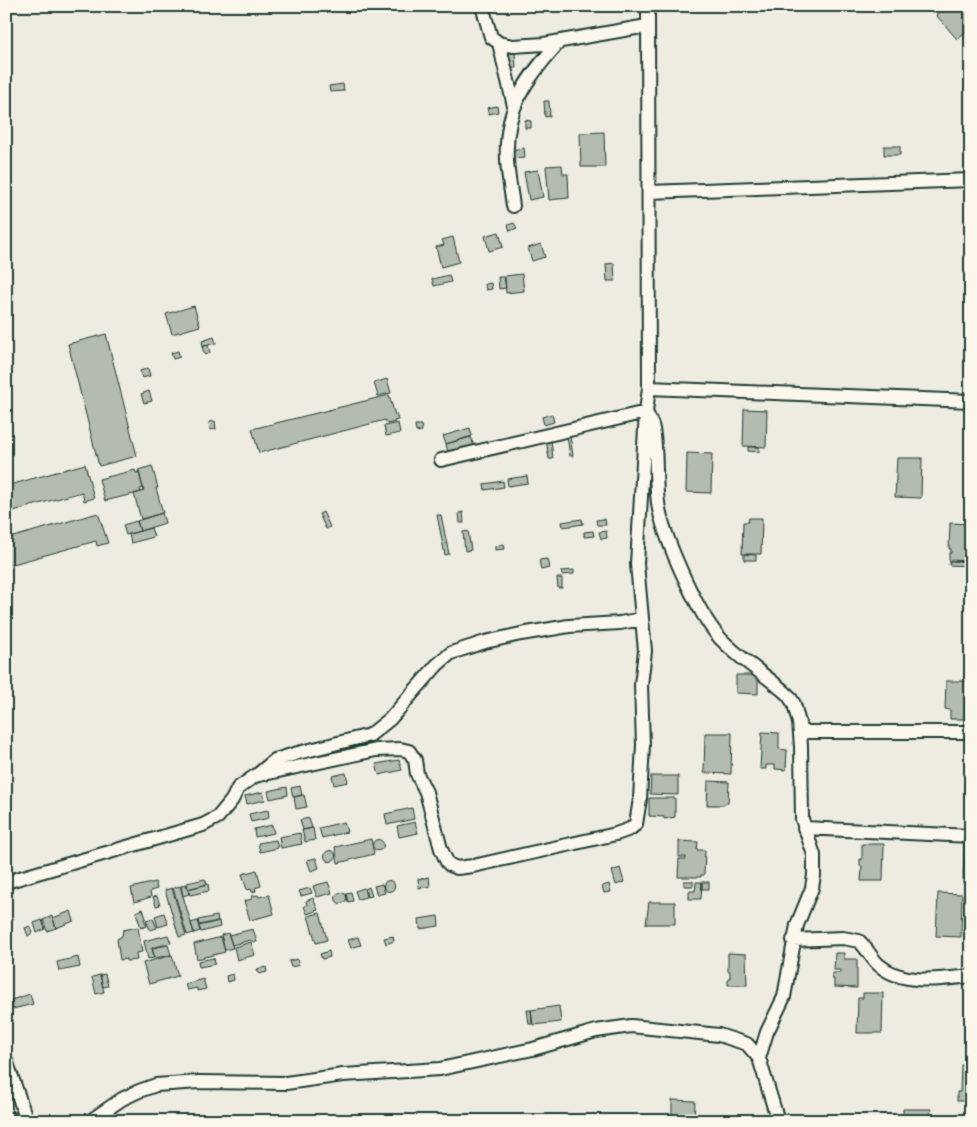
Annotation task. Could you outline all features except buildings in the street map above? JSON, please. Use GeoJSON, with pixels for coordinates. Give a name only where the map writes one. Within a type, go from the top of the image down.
{"type":"FeatureCollection","features":[{"type":"Feature","properties":{"kind":"street"},"geometry":{"type":"LineString","coordinates":[[482,6],[491,37],[499,43],[513,46],[560,41],[648,26]]}},
{"type":"Feature","properties":{"kind":"street"},"geometry":{"type":"LineString","coordinates":[[255,776],[376,750],[400,749],[410,751],[415,760],[417,774],[426,792],[441,849],[450,866],[456,868],[473,866],[616,834],[630,829],[636,824],[639,810],[642,745],[641,685],[644,651],[637,564],[649,388],[648,6]]}},
{"type":"Feature","properties":{"kind":"street"},"geometry":{"type":"LineString","coordinates":[[514,206],[507,160],[508,130],[514,106],[523,87],[536,68],[560,41]]}},
{"type":"Feature","properties":{"kind":"street"},"geometry":{"type":"LineString","coordinates":[[499,43],[514,106]]}},
{"type":"Feature","properties":{"kind":"street"},"geometry":{"type":"LineString","coordinates":[[649,192],[971,180]]}},
{"type":"Feature","properties":{"kind":"street"},"geometry":{"type":"LineString","coordinates":[[649,388],[971,401]]}},
{"type":"Feature","properties":{"kind":"street"},"geometry":{"type":"LineString","coordinates":[[441,460],[646,412]]}},
{"type":"Feature","properties":{"kind":"street"},"geometry":{"type":"LineString","coordinates":[[646,412],[653,428],[659,509],[681,569],[705,616],[719,637],[789,696],[797,712],[800,732],[802,809],[804,828],[814,855],[814,875],[812,888],[793,940],[784,997],[767,1032],[759,1058]]}},
{"type":"Feature","properties":{"kind":"street"},"geometry":{"type":"LineString","coordinates":[[6,882],[203,825],[218,817],[232,800],[238,788],[275,760],[298,752],[370,735],[390,719],[430,672],[451,653],[485,642],[521,634],[569,626],[642,620]]}},
{"type":"Feature","properties":{"kind":"street"},"geometry":{"type":"LineString","coordinates":[[800,732],[971,732]]}},
{"type":"Feature","properties":{"kind":"street"},"geometry":{"type":"LineString","coordinates":[[804,828],[971,836]]}},
{"type":"Feature","properties":{"kind":"street"},"geometry":{"type":"LineString","coordinates":[[793,940],[843,938],[859,941],[878,964],[900,976],[937,979],[971,976]]}},
{"type":"Feature","properties":{"kind":"street"},"geometry":{"type":"LineString","coordinates":[[90,1121],[122,1099],[156,1086],[208,1082],[286,1083],[343,1075],[440,1069],[533,1049],[612,1028],[631,1026],[719,1035],[747,1044],[759,1058],[778,1121]]}},
{"type":"Feature","properties":{"kind":"street"},"geometry":{"type":"LineString","coordinates":[[6,1060],[27,1121]]}},
{"type":"Feature","properties":{"kind":"street"},"geometry":{"type":"LineString","coordinates":[[6,1118],[20,1121]]}}]}
